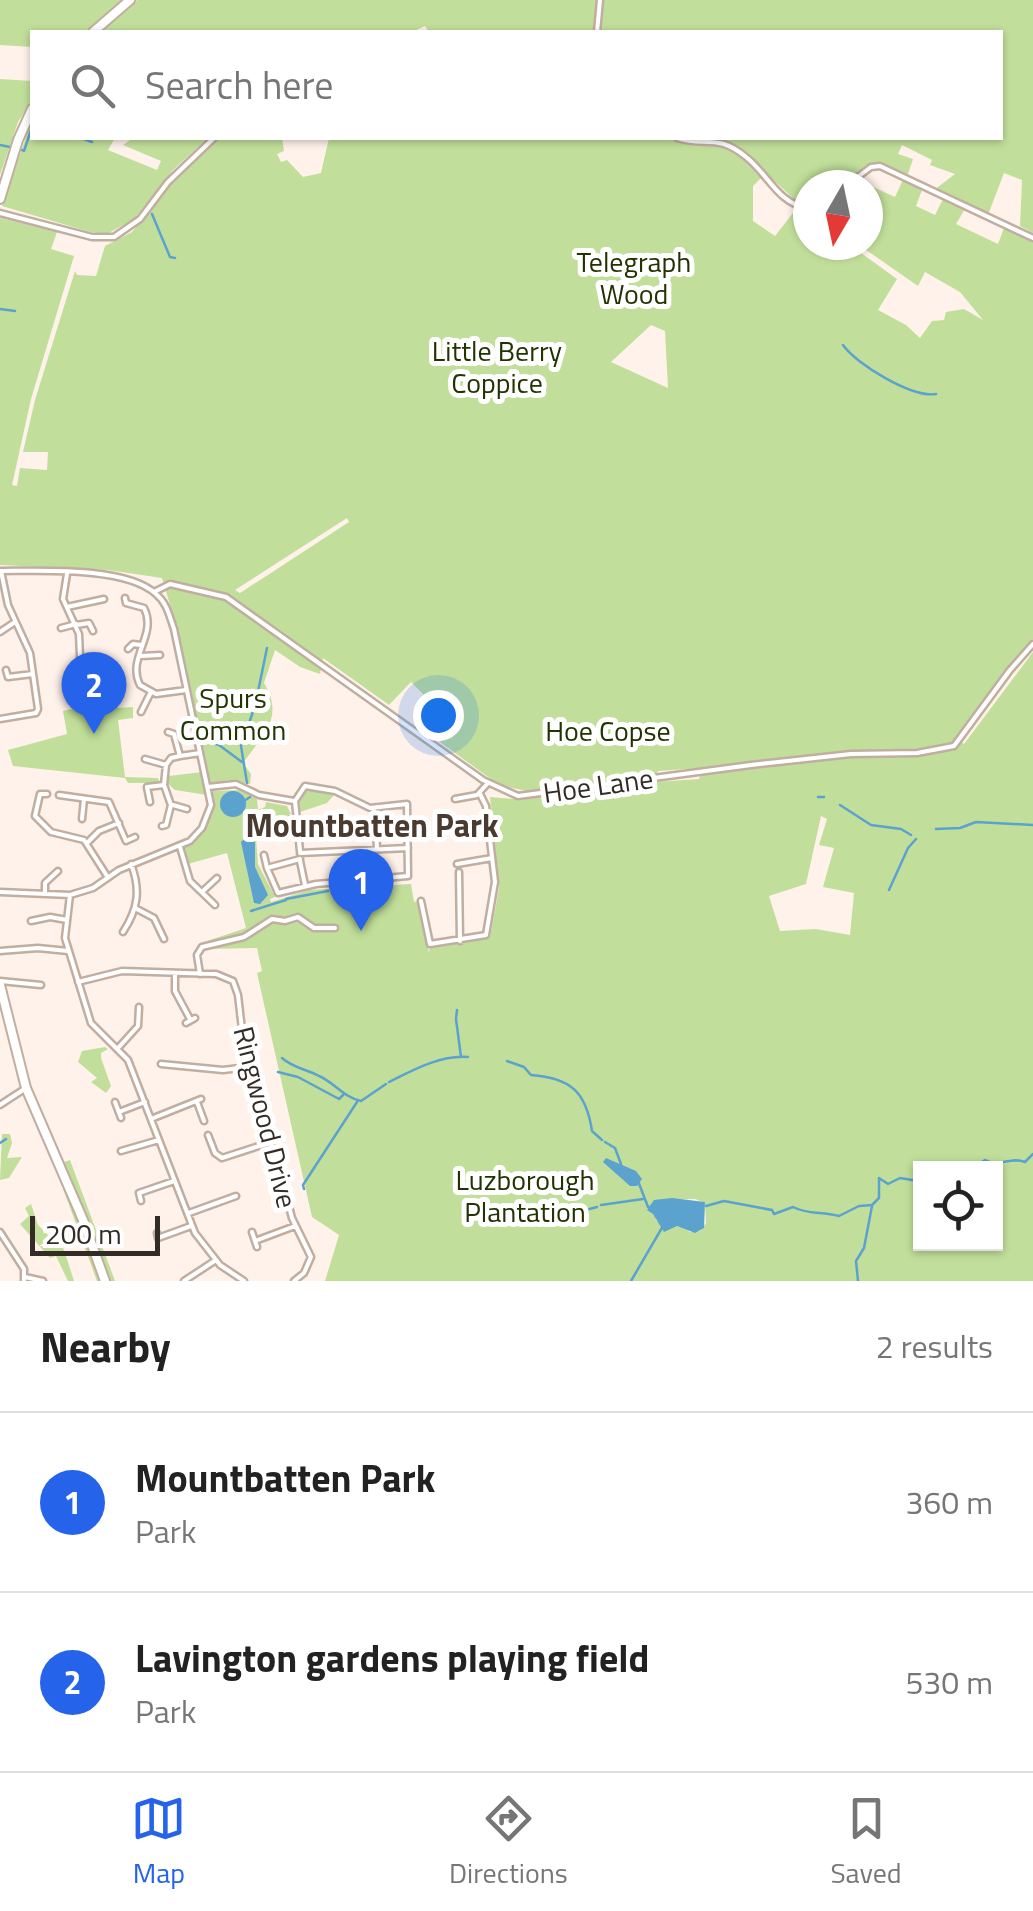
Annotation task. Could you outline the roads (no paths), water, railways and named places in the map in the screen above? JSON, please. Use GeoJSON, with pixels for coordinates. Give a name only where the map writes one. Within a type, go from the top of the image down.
{"type":"FeatureCollection","features":[{"type":"Feature","properties":{"kind":"street"},"geometry":{"type":"LineString","coordinates":[[95,30],[130,0]]}},
{"type":"Feature","properties":{"kind":"street"},"geometry":{"type":"LineString","coordinates":[[597,30],[600,0]]}},
{"type":"Feature","properties":{"kind":"street"},"geometry":{"type":"LineString","coordinates":[[0,198],[30,113]]}},
{"type":"Feature","properties":{"kind":"street"},"geometry":{"type":"LineString","coordinates":[[0,213],[92,237],[114,236],[140,218],[168,182],[212,140]]}},
{"type":"Feature","properties":{"kind":"street"},"geometry":{"type":"LineString","coordinates":[[686,140],[714,140],[732,146],[793,205]]}},
{"type":"Feature","properties":{"kind":"street"},"geometry":{"type":"LineString","coordinates":[[867,170],[880,166],[1033,238]]}},
{"type":"Feature","properties":{"kind":"street"},"geometry":{"type":"LineString","coordinates":[[0,571],[6,599],[27,645],[37,712],[0,720]]}},
{"type":"Feature","properties":{"kind":"street","name":"Hoe Lane"},"geometry":{"type":"LineString","coordinates":[[0,571],[116,577],[154,592],[170,584],[226,597],[488,783],[506,793],[526,796],[822,757],[944,749],[960,741],[1033,644]]}},
{"type":"Feature","properties":{"kind":"street"},"geometry":{"type":"LineString","coordinates":[[68,573],[63,599],[76,625],[79,667],[85,684]]}},
{"type":"Feature","properties":{"kind":"street"},"geometry":{"type":"LineString","coordinates":[[0,892],[70,895],[93,888],[131,864],[180,846],[202,828],[209,815],[208,787],[174,628],[166,605],[154,592]]}},
{"type":"Feature","properties":{"kind":"street"},"geometry":{"type":"LineString","coordinates":[[67,607],[104,598]]}},
{"type":"Feature","properties":{"kind":"street"},"geometry":{"type":"LineString","coordinates":[[126,603],[140,606],[147,614],[149,627],[136,677],[140,685],[151,693],[186,690]]}},
{"type":"Feature","properties":{"kind":"street"},"geometry":{"type":"LineString","coordinates":[[0,632],[15,622]]}},
{"type":"Feature","properties":{"kind":"street"},"geometry":{"type":"LineString","coordinates":[[61,628],[90,623],[93,632]]}},
{"type":"Feature","properties":{"kind":"street"},"geometry":{"type":"LineString","coordinates":[[129,644],[143,645]]}},
{"type":"Feature","properties":{"kind":"street"},"geometry":{"type":"LineString","coordinates":[[139,656],[160,655]]}},
{"type":"Feature","properties":{"kind":"street"},"geometry":{"type":"LineString","coordinates":[[6,670],[8,677],[33,674]]}},
{"type":"Feature","properties":{"kind":"street"},"geometry":{"type":"LineString","coordinates":[[141,712],[151,693]]}},
{"type":"Feature","properties":{"kind":"street"},"geometry":{"type":"LineString","coordinates":[[180,729],[171,733],[180,756]]}},
{"type":"Feature","properties":{"kind":"street"},"geometry":{"type":"LineString","coordinates":[[162,826],[166,825],[171,805],[164,785],[166,765],[172,758],[200,753]]}},
{"type":"Feature","properties":{"kind":"street"},"geometry":{"type":"LineString","coordinates":[[145,758],[166,765]]}},
{"type":"Feature","properties":{"kind":"street"},"geometry":{"type":"LineString","coordinates":[[455,799],[480,794],[488,783]]}},
{"type":"Feature","properties":{"kind":"street"},"geometry":{"type":"LineString","coordinates":[[208,787],[236,784],[259,795],[295,801]]}},
{"type":"Feature","properties":{"kind":"street"},"geometry":{"type":"LineString","coordinates":[[150,802],[147,787],[164,785]]}},
{"type":"Feature","properties":{"kind":"street"},"geometry":{"type":"LineString","coordinates":[[264,855],[267,874],[278,893],[305,886],[408,876],[406,804],[364,807],[334,791],[305,786],[295,801],[305,886]]}},
{"type":"Feature","properties":{"kind":"street"},"geometry":{"type":"LineString","coordinates":[[47,794],[37,794],[32,815],[51,832],[87,843],[108,878]]}},
{"type":"Feature","properties":{"kind":"street"},"geometry":{"type":"LineString","coordinates":[[421,901],[430,944],[486,935],[494,887],[486,806],[480,794]]}},
{"type":"Feature","properties":{"kind":"street"},"geometry":{"type":"LineString","coordinates":[[59,795],[110,802],[128,843],[135,837]]}},
{"type":"Feature","properties":{"kind":"street"},"geometry":{"type":"LineString","coordinates":[[82,819],[84,797]]}},
{"type":"Feature","properties":{"kind":"street"},"geometry":{"type":"LineString","coordinates":[[171,805],[188,809]]}},
{"type":"Feature","properties":{"kind":"street"},"geometry":{"type":"LineString","coordinates":[[374,808],[377,849]]}},
{"type":"Feature","properties":{"kind":"street"},"geometry":{"type":"LineString","coordinates":[[264,828],[297,817]]}},
{"type":"Feature","properties":{"kind":"street"},"geometry":{"type":"LineString","coordinates":[[87,843],[99,831],[119,823]]}},
{"type":"Feature","properties":{"kind":"street"},"geometry":{"type":"LineString","coordinates":[[180,846],[189,880],[214,905]]}},
{"type":"Feature","properties":{"kind":"street"},"geometry":{"type":"LineString","coordinates":[[267,868],[300,856],[408,848]]}},
{"type":"Feature","properties":{"kind":"street"},"geometry":{"type":"LineString","coordinates":[[457,864],[492,858]]}},
{"type":"Feature","properties":{"kind":"street"},"geometry":{"type":"LineString","coordinates":[[123,932],[135,908],[139,887],[131,864]]}},
{"type":"Feature","properties":{"kind":"street"},"geometry":{"type":"LineString","coordinates":[[45,894],[47,880],[58,871]]}},
{"type":"Feature","properties":{"kind":"street"},"geometry":{"type":"LineString","coordinates":[[458,872],[460,941]]}},
{"type":"Feature","properties":{"kind":"street"},"geometry":{"type":"LineString","coordinates":[[203,892],[217,878]]}},
{"type":"Feature","properties":{"kind":"street"},"geometry":{"type":"LineString","coordinates":[[70,895],[65,938],[93,1026],[128,1060],[192,1226],[216,1260],[244,1281]]}},
{"type":"Feature","properties":{"kind":"street"},"geometry":{"type":"LineString","coordinates":[[135,908],[150,914],[164,938]]}},
{"type":"Feature","properties":{"kind":"street"},"geometry":{"type":"LineString","coordinates":[[200,974],[197,955],[202,947],[244,937],[263,922],[298,918],[314,928],[335,928]]}},
{"type":"Feature","properties":{"kind":"street"},"geometry":{"type":"LineString","coordinates":[[31,920],[67,920]]}},
{"type":"Feature","properties":{"kind":"street"},"geometry":{"type":"LineString","coordinates":[[0,951],[68,950]]}},
{"type":"Feature","properties":{"kind":"street","name":"Ringwood Drive"},"geometry":{"type":"LineString","coordinates":[[78,982],[114,972],[224,975],[235,984],[248,1067],[295,1226],[310,1257],[304,1273],[294,1281]]}},
{"type":"Feature","properties":{"kind":"street"},"geometry":{"type":"LineString","coordinates":[[175,973],[175,992],[191,1020]]}},
{"type":"Feature","properties":{"kind":"street"},"geometry":{"type":"LineString","coordinates":[[42,986],[0,983],[26,1088],[105,1281]]}},
{"type":"Feature","properties":{"kind":"street"},"geometry":{"type":"LineString","coordinates":[[118,1047],[138,1026],[140,1007]]}},
{"type":"Feature","properties":{"kind":"street"},"geometry":{"type":"LineString","coordinates":[[161,1064],[223,1070],[248,1067]]}},
{"type":"Feature","properties":{"kind":"street"},"geometry":{"type":"LineString","coordinates":[[0,1105],[26,1088]]}},
{"type":"Feature","properties":{"kind":"street"},"geometry":{"type":"LineString","coordinates":[[151,1119],[198,1100],[204,1121]]}},
{"type":"Feature","properties":{"kind":"street"},"geometry":{"type":"LineString","coordinates":[[115,1102],[120,1115],[145,1102]]}},
{"type":"Feature","properties":{"kind":"street"},"geometry":{"type":"LineString","coordinates":[[211,1138],[217,1155],[225,1158],[270,1142]]}},
{"type":"Feature","properties":{"kind":"street"},"geometry":{"type":"LineString","coordinates":[[121,1152],[159,1140]]}},
{"type":"Feature","properties":{"kind":"street"},"geometry":{"type":"LineString","coordinates":[[142,1201],[138,1191],[175,1180]]}},
{"type":"Feature","properties":{"kind":"street"},"geometry":{"type":"LineString","coordinates":[[187,1214],[236,1196]]}},
{"type":"Feature","properties":{"kind":"street"},"geometry":{"type":"LineString","coordinates":[[158,1238],[192,1226]]}},
{"type":"Feature","properties":{"kind":"street"},"geometry":{"type":"LineString","coordinates":[[252,1232],[256,1244],[295,1226]]}},
{"type":"Feature","properties":{"kind":"street"},"geometry":{"type":"LineString","coordinates":[[0,1234],[22,1265],[24,1279],[43,1281]]}},
{"type":"Feature","properties":{"kind":"street"},"geometry":{"type":"LineString","coordinates":[[184,1281],[216,1260]]}},
{"type":"Feature","properties":{"kind":"water"},"geometry":{"type":"Polygon","coordinates":[[[233,791],[242,795],[246,804],[242,813],[233,817],[224,813],[220,804],[224,795],[233,791]]]}},
{"type":"Feature","properties":{"kind":"water"},"geometry":{"type":"Polygon","coordinates":[[[248,835],[255,842],[255,867],[268,895],[260,904],[254,903],[241,842],[248,835]]]}},
{"type":"Feature","properties":{"kind":"water"},"geometry":{"type":"Polygon","coordinates":[[[606,1158],[636,1171],[642,1179],[637,1186],[630,1186],[603,1162],[606,1158]]]}},
{"type":"Feature","properties":{"kind":"water"},"geometry":{"type":"Polygon","coordinates":[[[654,1200],[705,1202],[704,1228],[695,1233],[677,1226],[664,1232],[647,1210],[654,1200]]]}},
{"type":"Feature","properties":{"kind":"waterway"},"geometry":{"type":"LineString","coordinates":[[22,150],[30,133]]}},
{"type":"Feature","properties":{"kind":"waterway"},"geometry":{"type":"LineString","coordinates":[[86,140],[92,142]]}},
{"type":"Feature","properties":{"kind":"waterway"},"geometry":{"type":"LineString","coordinates":[[0,145],[10,147]]}},
{"type":"Feature","properties":{"kind":"waterway"},"geometry":{"type":"LineString","coordinates":[[152,214],[170,257],[175,258]]}},
{"type":"Feature","properties":{"kind":"waterway"},"geometry":{"type":"LineString","coordinates":[[0,309],[15,311]]}},
{"type":"Feature","properties":{"kind":"waterway"},"geometry":{"type":"LineString","coordinates":[[843,345],[885,378],[913,391],[936,394]]}},
{"type":"Feature","properties":{"kind":"waterway"},"geometry":{"type":"LineString","coordinates":[[247,783],[241,746],[255,706],[267,648]]}},
{"type":"Feature","properties":{"kind":"waterway"},"geometry":{"type":"LineString","coordinates":[[205,741],[219,745],[242,762]]}},
{"type":"Feature","properties":{"kind":"waterway"},"geometry":{"type":"LineString","coordinates":[[244,801],[250,797]]}},
{"type":"Feature","properties":{"kind":"waterway"},"geometry":{"type":"LineString","coordinates":[[818,797],[824,797]]}},
{"type":"Feature","properties":{"kind":"waterway"},"geometry":{"type":"LineString","coordinates":[[840,805],[871,825],[901,829],[911,835]]}},
{"type":"Feature","properties":{"kind":"waterway"},"geometry":{"type":"LineString","coordinates":[[936,829],[960,828],[976,822],[1033,825]]}},
{"type":"Feature","properties":{"kind":"waterway"},"geometry":{"type":"LineString","coordinates":[[889,890],[916,839]]}},
{"type":"Feature","properties":{"kind":"waterway"},"geometry":{"type":"LineString","coordinates":[[286,899],[328,891]]}},
{"type":"Feature","properties":{"kind":"waterway"},"geometry":{"type":"LineString","coordinates":[[251,911],[286,900]]}},
{"type":"Feature","properties":{"kind":"waterway"},"geometry":{"type":"LineString","coordinates":[[457,1010],[461,1057]]}},
{"type":"Feature","properties":{"kind":"waterway"},"geometry":{"type":"LineString","coordinates":[[389,1082],[437,1061],[468,1057]]}},
{"type":"Feature","properties":{"kind":"waterway"},"geometry":{"type":"LineString","coordinates":[[282,1058],[361,1101],[386,1084]]}},
{"type":"Feature","properties":{"kind":"waterway"},"geometry":{"type":"LineString","coordinates":[[507,1061],[524,1067],[531,1075],[556,1079],[574,1089],[585,1106],[592,1131],[602,1140]]}},
{"type":"Feature","properties":{"kind":"waterway"},"geometry":{"type":"LineString","coordinates":[[278,1072],[298,1077],[339,1099],[343,1095]]}},
{"type":"Feature","properties":{"kind":"waterway"},"geometry":{"type":"LineString","coordinates":[[304,1189],[357,1102]]}},
{"type":"Feature","properties":{"kind":"waterway"},"geometry":{"type":"LineString","coordinates":[[0,1143],[6,1139]]}},
{"type":"Feature","properties":{"kind":"waterway"},"geometry":{"type":"LineString","coordinates":[[605,1142],[615,1148],[621,1164]]}},
{"type":"Feature","properties":{"kind":"waterway"},"geometry":{"type":"LineString","coordinates":[[1003,1162],[1025,1162],[1033,1154]]}},
{"type":"Feature","properties":{"kind":"waterway"},"geometry":{"type":"LineString","coordinates":[[984,1161],[988,1161]]}},
{"type":"Feature","properties":{"kind":"waterway"},"geometry":{"type":"LineString","coordinates":[[706,1206],[724,1201],[772,1210],[774,1214],[793,1207],[839,1216],[859,1206],[872,1205],[879,1198],[879,1178],[888,1184],[900,1178],[913,1180]]}},
{"type":"Feature","properties":{"kind":"waterway"},"geometry":{"type":"LineString","coordinates":[[638,1181],[648,1207],[652,1207]]}},
{"type":"Feature","properties":{"kind":"waterway"},"geometry":{"type":"LineString","coordinates":[[601,1205],[643,1199]]}},
{"type":"Feature","properties":{"kind":"waterway"},"geometry":{"type":"LineString","coordinates":[[858,1281],[856,1261],[864,1248],[872,1206]]}},
{"type":"Feature","properties":{"kind":"waterway"},"geometry":{"type":"LineString","coordinates":[[567,1215],[597,1207]]}},
{"type":"Feature","properties":{"kind":"waterway"},"geometry":{"type":"LineString","coordinates":[[555,1218],[563,1215]]}},
{"type":"Feature","properties":{"kind":"waterway"},"geometry":{"type":"LineString","coordinates":[[631,1281],[663,1226]]}},
{"type":"Feature","properties":{"kind":"place","name":"Lavington gardens playing field"},"geometry":{"type":"Point","coordinates":[94,734]}},
{"type":"Feature","properties":{"kind":"place","name":"Mountbatten Park"},"geometry":{"type":"Point","coordinates":[361,931]}},
{"type":"Feature","properties":{"kind":"district","name":"Mountbatten Park"},"geometry":{"type":"Point","coordinates":[372,825]}},
{"type":"Feature","properties":{"kind":"park label","name":"Telegraph Wood"},"geometry":{"type":"Point","coordinates":[634,277]}},
{"type":"Feature","properties":{"kind":"park label","name":"Little Berry Coppice"},"geometry":{"type":"Point","coordinates":[497,366]}},
{"type":"Feature","properties":{"kind":"park label","name":"Spurs Common"},"geometry":{"type":"Point","coordinates":[233,713]}},
{"type":"Feature","properties":{"kind":"park label","name":"Hoe Copse"},"geometry":{"type":"Point","coordinates":[608,730]}},
{"type":"Feature","properties":{"kind":"park label","name":"Luzborough Plantation"},"geometry":{"type":"Point","coordinates":[525,1195]}}]}
